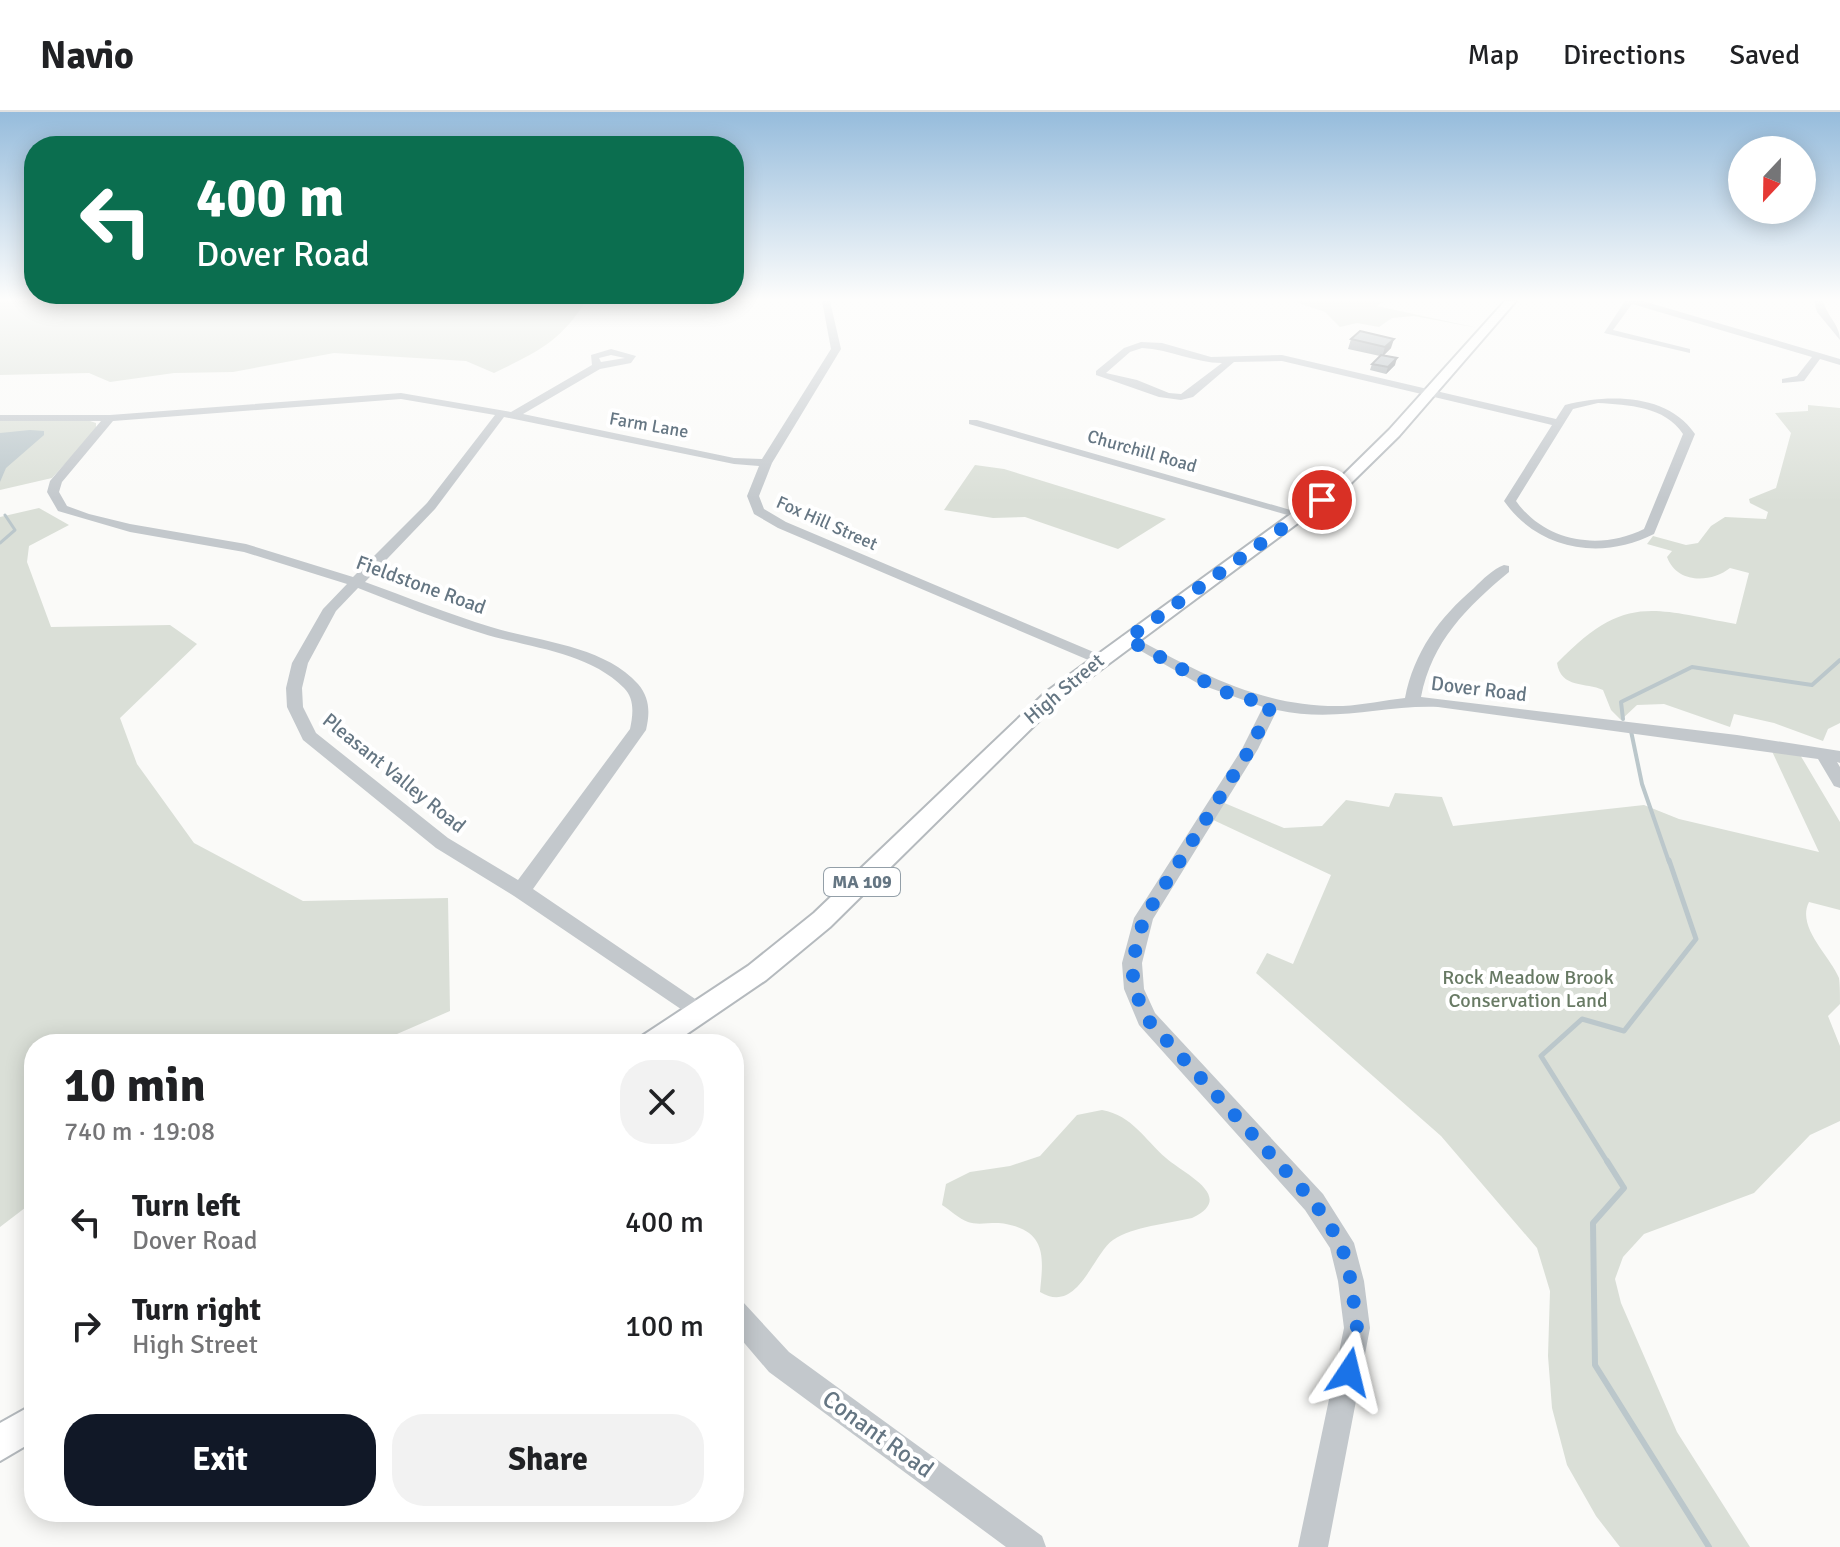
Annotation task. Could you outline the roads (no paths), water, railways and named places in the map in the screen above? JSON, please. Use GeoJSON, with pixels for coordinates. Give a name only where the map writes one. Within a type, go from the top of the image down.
{"type":"FeatureCollection","features":[{"type":"Feature","properties":{"kind":"main road","name":"High Street"},"geometry":{"type":"LineString","coordinates":[[667,1034],[757,973],[822,920],[979,764],[1098,659],[1302,515],[1367,461],[1452,368]]}},
{"type":"Feature","properties":{"kind":"main road"},"geometry":{"type":"LineString","coordinates":[[0,1443],[24,1427]]}},
{"type":"Feature","properties":{"kind":"street"},"geometry":{"type":"LineString","coordinates":[[505,416],[593,368]]}},
{"type":"Feature","properties":{"kind":"street","name":"Fox Hill Street"},"geometry":{"type":"LineString","coordinates":[[824,368],[766,463],[753,496],[758,511],[782,525],[1098,659]]}},
{"type":"Feature","properties":{"kind":"street"},"geometry":{"type":"LineString","coordinates":[[1106,368],[1100,373],[1112,381],[1139,384],[1158,395],[1180,398],[1189,395],[1221,368]]}},
{"type":"Feature","properties":{"kind":"street"},"geometry":{"type":"LineString","coordinates":[[1326,368],[1558,423]]}},
{"type":"Feature","properties":{"kind":"street"},"geometry":{"type":"LineString","coordinates":[[1786,381],[1800,379],[1808,368]]}},
{"type":"Feature","properties":{"kind":"street","name":"Farm Lane"},"geometry":{"type":"LineString","coordinates":[[0,418],[110,418],[401,396],[443,401],[734,461],[766,463]]}},
{"type":"Feature","properties":{"kind":"street"},"geometry":{"type":"LineString","coordinates":[[1598,400],[1644,407],[1678,420],[1686,427],[1689,434],[1686,448],[1649,531],[1624,544],[1578,543],[1528,525],[1515,512],[1510,501],[1513,493],[1558,423],[1569,407],[1598,400]]}},
{"type":"Feature","properties":{"kind":"street","name":"Pleasant Valley Road"},"geometry":{"type":"LineString","coordinates":[[505,416],[431,506],[330,609],[300,663],[294,688],[302,724],[309,736],[442,843],[521,891],[700,1013]]}},
{"type":"Feature","properties":{"kind":"street","name":"Fieldstone Road"},"geometry":{"type":"LineString","coordinates":[[110,418],[56,481],[53,492],[62,508],[111,525],[244,547],[316,567],[439,616],[588,660],[614,672],[640,698],[638,730],[521,891]]}},
{"type":"Feature","properties":{"kind":"street","name":"Churchill Road"},"geometry":{"type":"LineString","coordinates":[[973,422],[1302,515]]}},
{"type":"Feature","properties":{"kind":"street"},"geometry":{"type":"LineString","coordinates":[[1412,701],[1415,676],[1431,642],[1461,604],[1504,569]]}},
{"type":"Feature","properties":{"kind":"street","name":"Dover Road"},"geometry":{"type":"LineString","coordinates":[[1127,639],[1222,691],[1271,706],[1354,710],[1412,701],[1712,735],[1832,756]]}},
{"type":"Feature","properties":{"kind":"street"},"geometry":{"type":"LineString","coordinates":[[1271,706],[1250,749],[1144,918],[1132,963],[1134,989],[1147,1019],[1314,1202],[1341,1243],[1351,1281],[1357,1328],[1313,1547]]}},
{"type":"Feature","properties":{"kind":"street"},"geometry":{"type":"LineString","coordinates":[[1832,756],[1840,782]]}},
{"type":"Feature","properties":{"kind":"street","name":"Conant Road"},"geometry":{"type":"LineString","coordinates":[[744,1322],[779,1362],[1031,1547]]}},
{"type":"Feature","properties":{"kind":"waterway"},"geometry":{"type":"LineString","coordinates":[[0,543],[15,530],[5,515]]}},
{"type":"Feature","properties":{"kind":"waterway"},"geometry":{"type":"LineString","coordinates":[[1623,719],[1621,702],[1692,667],[1812,685],[1840,660]]}},
{"type":"Feature","properties":{"kind":"waterway"},"geometry":{"type":"LineString","coordinates":[[1631,731],[1642,784],[1669,862]]}},
{"type":"Feature","properties":{"kind":"waterway"},"geometry":{"type":"LineString","coordinates":[[1608,1163],[1541,1056],[1582,1019],[1624,1031],[1696,939],[1669,860]]}},
{"type":"Feature","properties":{"kind":"waterway"},"geometry":{"type":"LineString","coordinates":[[1607,1161],[1624,1188],[1593,1223],[1595,1365],[1709,1547]]}},
{"type":"Feature","properties":{"kind":"park label","name":"Rock Meadow Brook Conservation Land"},"geometry":{"type":"Point","coordinates":[1528,988]}}]}
